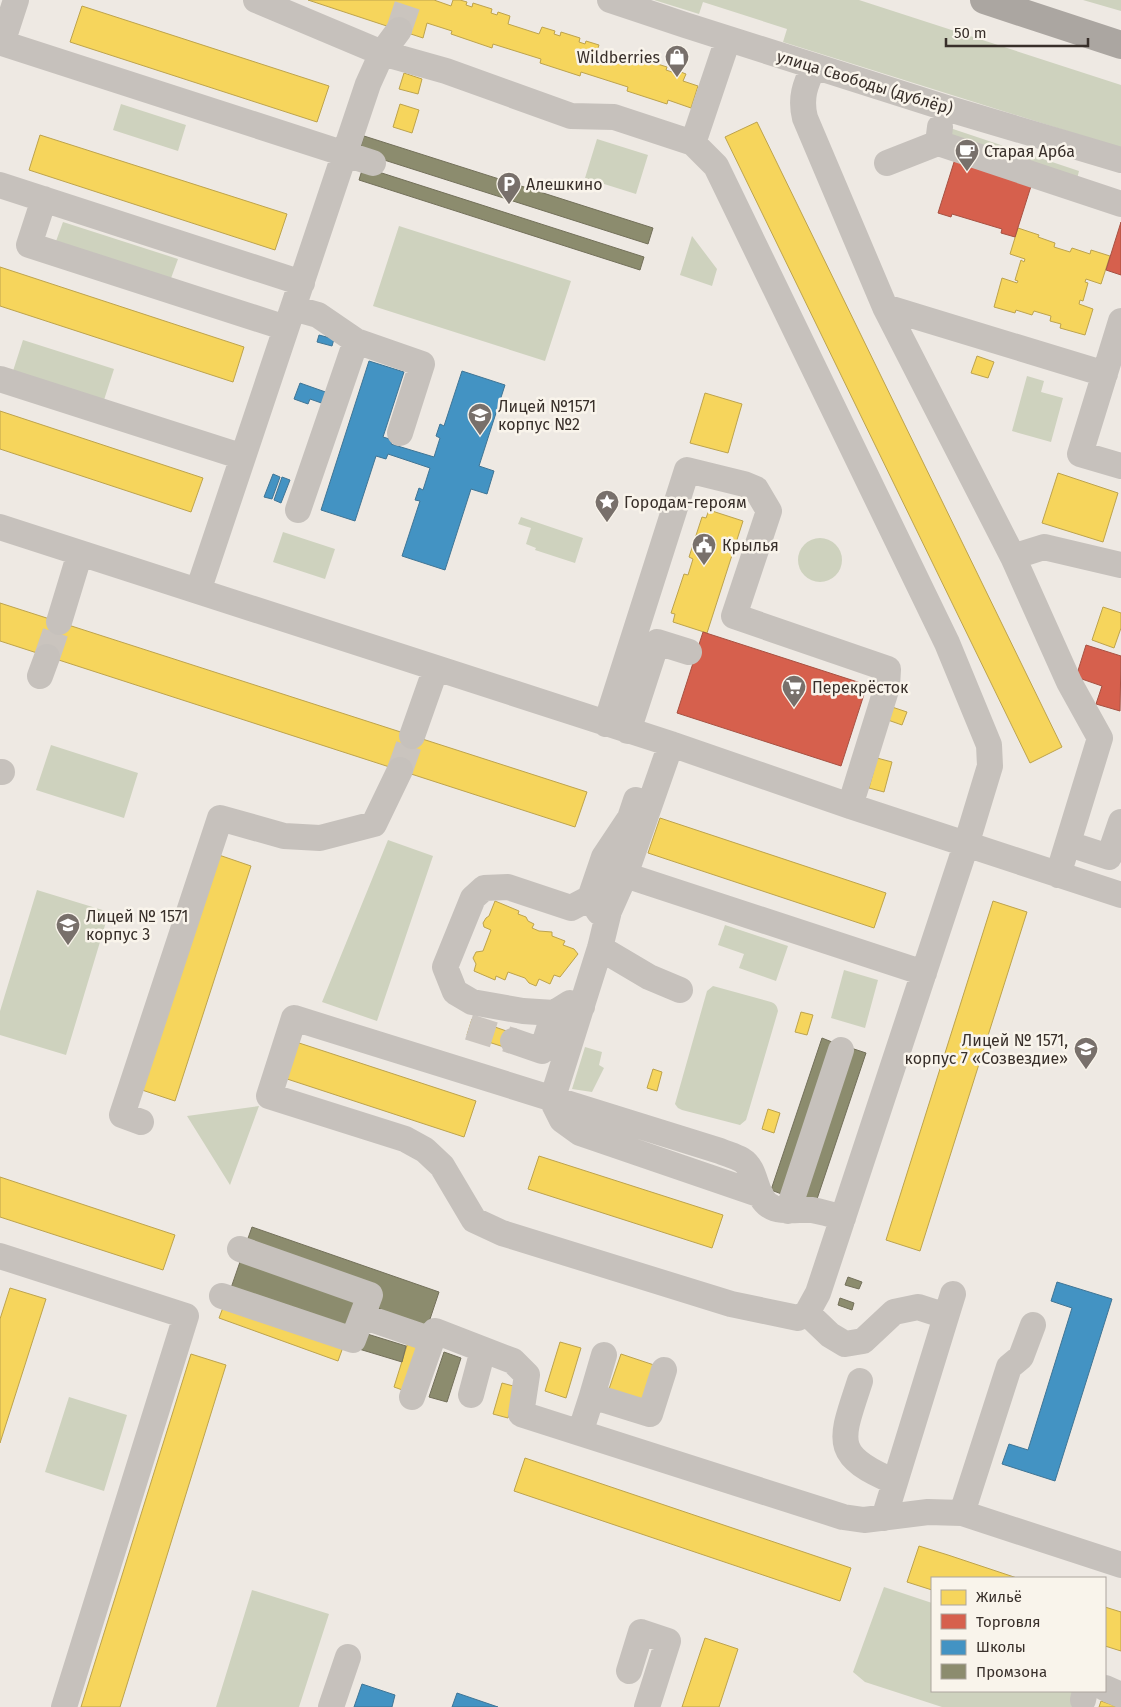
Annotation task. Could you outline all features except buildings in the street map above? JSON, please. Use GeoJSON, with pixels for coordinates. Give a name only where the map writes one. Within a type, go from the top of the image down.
{"type":"FeatureCollection","features":[{"type":"Feature","properties":{"kind":"main road"},"geometry":{"type":"LineString","coordinates":[[984,0],[1018,6],[1121,45]]}},
{"type":"Feature","properties":{"kind":"street"},"geometry":{"type":"LineString","coordinates":[[16,0],[1,45],[373,163]]}},
{"type":"Feature","properties":{"kind":"street"},"geometry":{"type":"LineString","coordinates":[[256,0],[382,53],[446,71],[572,116],[614,117],[693,143],[716,166],[942,634],[989,745],[990,766],[966,845],[924,973],[843,1218],[818,1293],[807,1313],[798,1318],[731,1304],[502,1233],[474,1220],[442,1166],[425,1150],[405,1139],[270,1096],[294,1018],[720,1151],[743,1161],[751,1170],[766,1203],[776,1209],[788,1211],[799,1209],[814,1210],[843,1218]]}},
{"type":"Feature","properties":{"kind":"street","name":"улица Свободы (дублёр)"},"geometry":{"type":"LineString","coordinates":[[610,0],[946,108],[1121,160]]}},
{"type":"Feature","properties":{"kind":"street"},"geometry":{"type":"LineString","coordinates":[[198,591],[368,84],[382,53],[399,30]]}},
{"type":"Feature","properties":{"kind":"street"},"geometry":{"type":"LineString","coordinates":[[693,143],[728,39]]}},
{"type":"Feature","properties":{"kind":"street"},"geometry":{"type":"LineString","coordinates":[[814,66],[808,77],[801,105],[885,307],[1013,557],[1069,682],[1100,738],[1058,875]]}},
{"type":"Feature","properties":{"kind":"street"},"geometry":{"type":"LineString","coordinates":[[938,144],[941,120],[946,108]]}},
{"type":"Feature","properties":{"kind":"street"},"geometry":{"type":"LineString","coordinates":[[887,163],[938,144],[1121,204]]}},
{"type":"Feature","properties":{"kind":"street"},"geometry":{"type":"LineString","coordinates":[[1081,191],[1093,151]]}},
{"type":"Feature","properties":{"kind":"street"},"geometry":{"type":"LineString","coordinates":[[0,185],[302,283]]}},
{"type":"Feature","properties":{"kind":"street"},"geometry":{"type":"LineString","coordinates":[[44,199],[30,245],[290,318],[318,315],[356,341],[422,364],[400,432]]}},
{"type":"Feature","properties":{"kind":"street"},"geometry":{"type":"LineString","coordinates":[[885,307],[1105,374]]}},
{"type":"Feature","properties":{"kind":"street"},"geometry":{"type":"LineString","coordinates":[[1121,321],[1080,454],[1121,466]]}},
{"type":"Feature","properties":{"kind":"street"},"geometry":{"type":"LineString","coordinates":[[298,510],[356,341]]}},
{"type":"Feature","properties":{"kind":"street"},"geometry":{"type":"LineString","coordinates":[[0,379],[243,457]]}},
{"type":"Feature","properties":{"kind":"street"},"geometry":{"type":"LineString","coordinates":[[617,728],[687,470],[744,484],[756,489],[769,511],[734,616],[888,669],[887,687],[850,806]]}},
{"type":"Feature","properties":{"kind":"street"},"geometry":{"type":"LineString","coordinates":[[0,527],[664,742],[966,845],[1121,895]]}},
{"type":"Feature","properties":{"kind":"street"},"geometry":{"type":"LineString","coordinates":[[1013,557],[1044,547],[1121,565]]}},
{"type":"Feature","properties":{"kind":"street"},"geometry":{"type":"LineString","coordinates":[[59,622],[80,553]]}},
{"type":"Feature","properties":{"kind":"street"},"geometry":{"type":"LineString","coordinates":[[617,728],[657,642],[689,652]]}},
{"type":"Feature","properties":{"kind":"street"},"geometry":{"type":"LineString","coordinates":[[412,736],[436,668]]}},
{"type":"Feature","properties":{"kind":"street"},"geometry":{"type":"LineString","coordinates":[[552,1100],[582,1007],[609,910],[625,875],[664,742]]}},
{"type":"Feature","properties":{"kind":"street"},"geometry":{"type":"LineString","coordinates":[[664,742],[630,818],[604,857],[590,898],[603,936],[649,977],[680,990]]}},
{"type":"Feature","properties":{"kind":"street"},"geometry":{"type":"LineString","coordinates":[[142,1122],[122,1115],[220,818],[284,836],[320,838],[374,824],[400,770]]}},
{"type":"Feature","properties":{"kind":"street"},"geometry":{"type":"LineString","coordinates":[[1069,844],[1109,857],[1121,822]]}},
{"type":"Feature","properties":{"kind":"street"},"geometry":{"type":"LineString","coordinates":[[625,875],[924,973]]}},
{"type":"Feature","properties":{"kind":"street"},"geometry":{"type":"LineString","coordinates":[[582,1007],[570,1003],[554,1013],[523,1011],[472,1002],[455,992],[446,967],[473,898],[484,888],[508,887],[571,908],[590,898]]}},
{"type":"Feature","properties":{"kind":"street"},"geometry":{"type":"LineString","coordinates":[[512,1041],[542,1051],[554,1013]]}},
{"type":"Feature","properties":{"kind":"street"},"geometry":{"type":"LineString","coordinates":[[788,1211],[840,1050]]}},
{"type":"Feature","properties":{"kind":"street"},"geometry":{"type":"LineString","coordinates":[[222,1296],[353,1340],[370,1295],[240,1248]]}},
{"type":"Feature","properties":{"kind":"street"},"geometry":{"type":"LineString","coordinates":[[1,1259],[186,1316],[64,1707]]}},
{"type":"Feature","properties":{"kind":"street"},"geometry":{"type":"LineString","coordinates":[[807,1313],[830,1335],[845,1344],[863,1341],[894,1312],[918,1307],[950,1305],[884,1518]]}},
{"type":"Feature","properties":{"kind":"street"},"geometry":{"type":"LineString","coordinates":[[362,1316],[432,1340]]}},
{"type":"Feature","properties":{"kind":"street"},"geometry":{"type":"LineString","coordinates":[[962,1513],[1009,1367],[1022,1357],[1033,1325]]}},
{"type":"Feature","properties":{"kind":"street"},"geometry":{"type":"LineString","coordinates":[[412,1397],[435,1332],[513,1361],[527,1375],[521,1414],[843,1517],[864,1520],[928,1512],[962,1513],[1121,1565]]}},
{"type":"Feature","properties":{"kind":"street"},"geometry":{"type":"LineString","coordinates":[[471,1394],[483,1350]]}},
{"type":"Feature","properties":{"kind":"street"},"geometry":{"type":"LineString","coordinates":[[580,1433],[604,1355]]}},
{"type":"Feature","properties":{"kind":"street"},"geometry":{"type":"LineString","coordinates":[[592,1396],[650,1414],[664,1370]]}},
{"type":"Feature","properties":{"kind":"street"},"geometry":{"type":"LineString","coordinates":[[860,1381],[845,1427],[844,1444],[854,1459],[874,1474],[895,1482]]}},
{"type":"Feature","properties":{"kind":"street"},"geometry":{"type":"LineString","coordinates":[[628,1671],[641,1632],[668,1641],[647,1707]]}},
{"type":"Feature","properties":{"kind":"street"},"geometry":{"type":"LineString","coordinates":[[331,1707],[348,1657]]}},
{"type":"Feature","properties":{"kind":"street"},"geometry":{"type":"LineString","coordinates":[[1106,1688],[1121,1694]]}},
{"type":"Feature","properties":{"kind":"green space"},"geometry":{"type":"Polygon","coordinates":[[[654,0],[859,0],[1121,85],[1121,148],[783,42],[787,29],[703,2],[699,14],[654,0]]]}},
{"type":"Feature","properties":{"kind":"green space"},"geometry":{"type":"Polygon","coordinates":[[[1083,0],[1121,0],[1121,11],[1083,0]]]}},
{"type":"Feature","properties":{"kind":"green space"},"geometry":{"type":"Polygon","coordinates":[[[121,104],[186,125],[178,151],[113,130],[121,104]]]}},
{"type":"Feature","properties":{"kind":"green space"},"geometry":{"type":"Polygon","coordinates":[[[950,128],[1079,171],[1077,179],[948,137],[950,128]]]}},
{"type":"Feature","properties":{"kind":"green space"},"geometry":{"type":"Polygon","coordinates":[[[597,139],[648,155],[636,194],[585,178],[597,139]]]}},
{"type":"Feature","properties":{"kind":"green space"},"geometry":{"type":"Polygon","coordinates":[[[63,222],[178,259],[170,281],[55,244],[63,222]]]}},
{"type":"Feature","properties":{"kind":"green space"},"geometry":{"type":"Polygon","coordinates":[[[399,226],[571,281],[545,361],[373,306],[399,226]]]}},
{"type":"Feature","properties":{"kind":"green space"},"geometry":{"type":"Polygon","coordinates":[[[692,236],[717,269],[712,286],[680,275],[692,236]]]}},
{"type":"Feature","properties":{"kind":"green space"},"geometry":{"type":"Polygon","coordinates":[[[23,340],[114,369],[104,400],[13,371],[23,340]]]}},
{"type":"Feature","properties":{"kind":"green space"},"geometry":{"type":"Polygon","coordinates":[[[1027,376],[1044,381],[1041,392],[1063,398],[1051,442],[1012,431],[1027,376]]]}},
{"type":"Feature","properties":{"kind":"green space"},"geometry":{"type":"Polygon","coordinates":[[[521,517],[583,538],[575,563],[535,550],[536,548],[526,544],[531,528],[518,524],[521,517]]]}},
{"type":"Feature","properties":{"kind":"green space"},"geometry":{"type":"Polygon","coordinates":[[[283,532],[335,549],[325,579],[273,562],[283,532]]]}},
{"type":"Feature","properties":{"kind":"green space"},"geometry":{"type":"Polygon","coordinates":[[[820,538],[832,542],[838,548],[842,560],[838,572],[832,578],[820,582],[808,578],[802,572],[798,560],[802,548],[808,542],[820,538]]]}},
{"type":"Feature","properties":{"kind":"green space"},"geometry":{"type":"Polygon","coordinates":[[[51,745],[138,773],[124,818],[36,790],[51,745]]]}},
{"type":"Feature","properties":{"kind":"green space"},"geometry":{"type":"Polygon","coordinates":[[[388,840],[433,856],[377,1021],[322,1002],[388,840]]]}},
{"type":"Feature","properties":{"kind":"green space"},"geometry":{"type":"Polygon","coordinates":[[[37,890],[109,912],[66,1055],[0,1035],[0,1011],[37,890]]]}},
{"type":"Feature","properties":{"kind":"green space"},"geometry":{"type":"Polygon","coordinates":[[[725,925],[788,946],[776,981],[739,968],[744,954],[718,945],[725,925]]]}},
{"type":"Feature","properties":{"kind":"green space"},"geometry":{"type":"Polygon","coordinates":[[[844,970],[878,980],[865,1028],[831,1018],[844,970]]]}},
{"type":"Feature","properties":{"kind":"green space"},"geometry":{"type":"Polygon","coordinates":[[[713,986],[771,1002],[776,1005],[778,1011],[746,1120],[740,1125],[682,1110],[675,1104],[707,991],[713,986]]]}},
{"type":"Feature","properties":{"kind":"green space"},"geometry":{"type":"Polygon","coordinates":[[[585,1047],[602,1052],[599,1065],[604,1068],[592,1092],[572,1089],[585,1047]]]}},
{"type":"Feature","properties":{"kind":"green space"},"geometry":{"type":"Polygon","coordinates":[[[259,1106],[230,1185],[187,1116],[259,1106]]]}},
{"type":"Feature","properties":{"kind":"green space"},"geometry":{"type":"Polygon","coordinates":[[[69,1397],[127,1415],[104,1491],[45,1472],[69,1397]]]}},
{"type":"Feature","properties":{"kind":"green space"},"geometry":{"type":"Polygon","coordinates":[[[884,1587],[931,1603],[931,1692],[1096,1692],[1091,1707],[942,1707],[865,1682],[853,1672],[884,1587]]]}},
{"type":"Feature","properties":{"kind":"green space"},"geometry":{"type":"Polygon","coordinates":[[[252,1590],[329,1614],[299,1707],[216,1707],[252,1590]]]}},
{"type":"Feature","properties":{"kind":"tunnel"},"geometry":{"type":"LineString","coordinates":[[399,30],[409,0]]}},
{"type":"Feature","properties":{"kind":"tunnel"},"geometry":{"type":"LineString","coordinates":[[47,657],[59,622]]}},
{"type":"Feature","properties":{"kind":"tunnel"},"geometry":{"type":"LineString","coordinates":[[400,770],[412,736]]}},
{"type":"Feature","properties":{"kind":"tunnel"},"geometry":{"type":"LineString","coordinates":[[469,1027],[513,1041]]}},
{"type":"Feature","properties":{"kind":"place","name":"Wildberries"},"geometry":{"type":"Point","coordinates":[677,78]}},
{"type":"Feature","properties":{"kind":"place","name":"Старая Арба"},"geometry":{"type":"Point","coordinates":[967,172]}},
{"type":"Feature","properties":{"kind":"place","name":"Алешкино"},"geometry":{"type":"Point","coordinates":[509,205]}},
{"type":"Feature","properties":{"kind":"place","name":"Лицей №1571 корпус №2"},"geometry":{"type":"Point","coordinates":[480,436]}},
{"type":"Feature","properties":{"kind":"place","name":"Городам-героям"},"geometry":{"type":"Point","coordinates":[607,523]}},
{"type":"Feature","properties":{"kind":"place","name":"Крылья"},"geometry":{"type":"Point","coordinates":[704,566]}},
{"type":"Feature","properties":{"kind":"place","name":"Перекрёсток"},"geometry":{"type":"Point","coordinates":[794,708]}},
{"type":"Feature","properties":{"kind":"place","name":"Лицей № 1571 корпус 3"},"geometry":{"type":"Point","coordinates":[68,946]}},
{"type":"Feature","properties":{"kind":"place","name":"Лицей № 1571, корпус 7 «Созвездие»"},"geometry":{"type":"Point","coordinates":[1086,1070]}}]}
